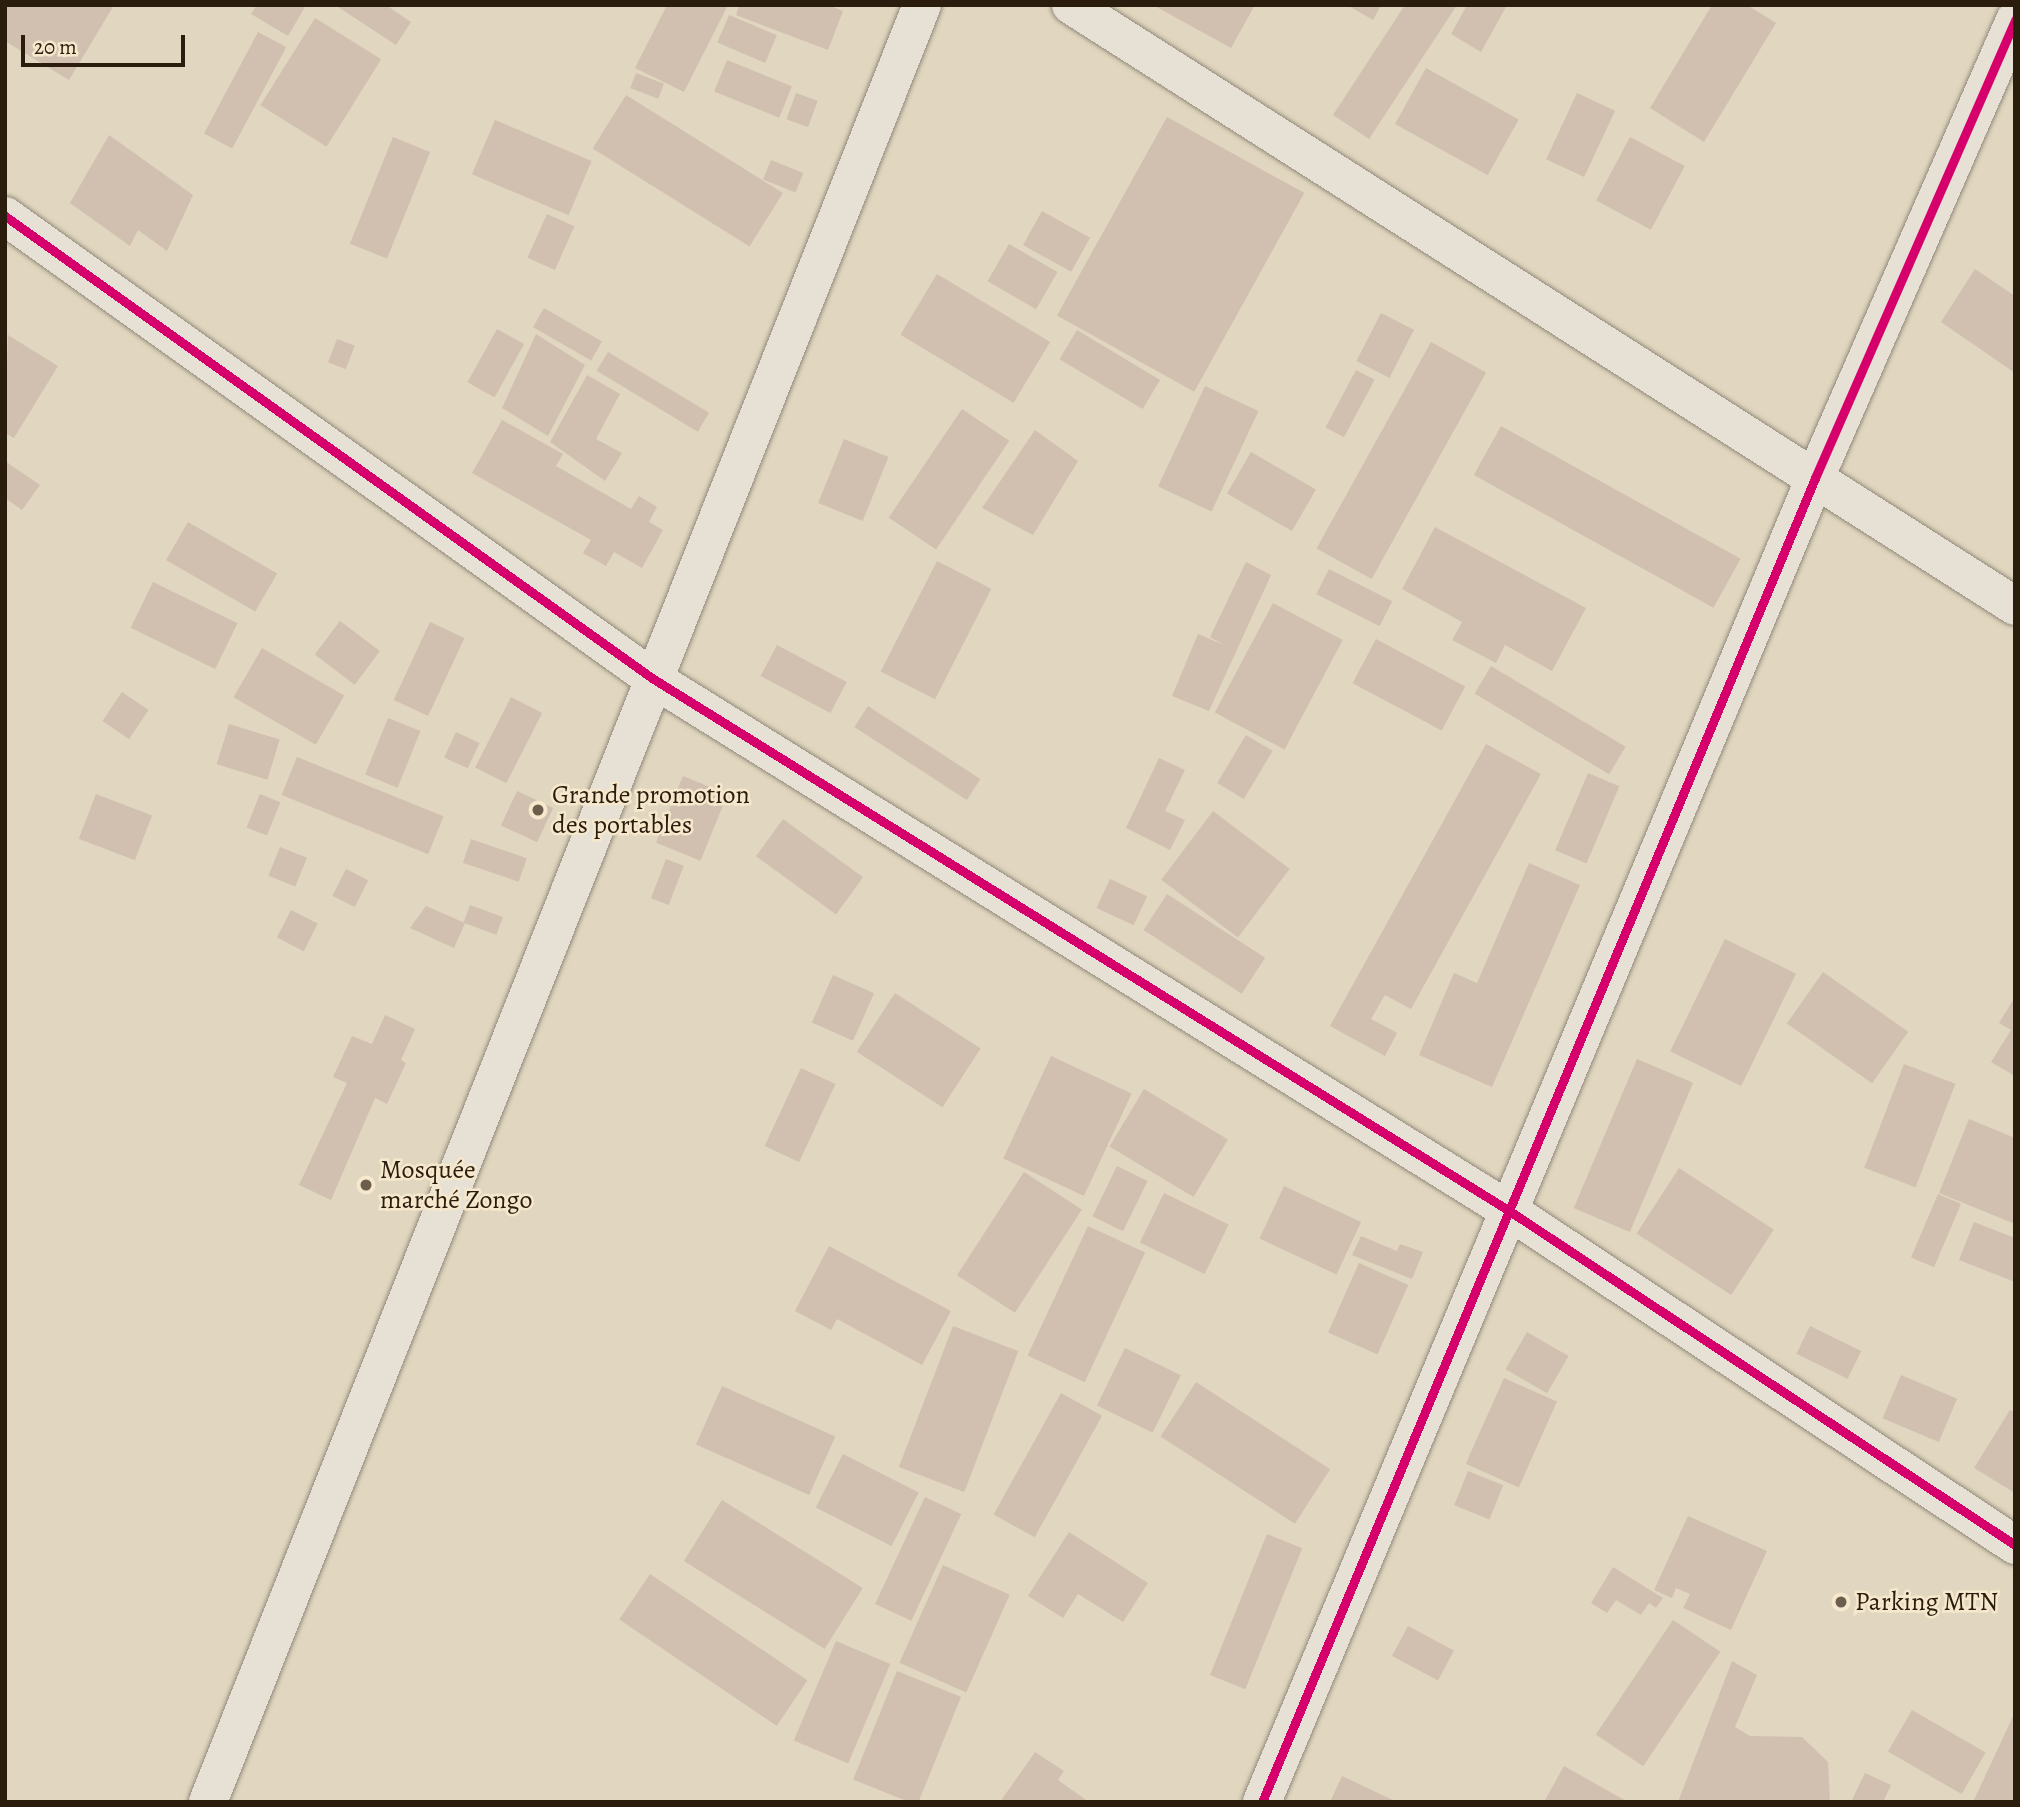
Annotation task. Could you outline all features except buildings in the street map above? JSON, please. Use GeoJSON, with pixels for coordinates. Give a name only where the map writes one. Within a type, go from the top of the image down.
{"type":"FeatureCollection","features":[{"type":"Feature","properties":{"kind":"street"},"geometry":{"type":"LineString","coordinates":[[208,1802],[652,678],[922,5]]}},
{"type":"Feature","properties":{"kind":"street"},"geometry":{"type":"LineString","coordinates":[[1071,5],[2015,606]]}},
{"type":"Feature","properties":{"kind":"street"},"geometry":{"type":"LineString","coordinates":[[1262,1802],[1815,478],[2015,20]]}},
{"type":"Feature","properties":{"kind":"street"},"geometry":{"type":"LineString","coordinates":[[5,216],[652,678],[1508,1210],[2015,1545]]}},
{"type":"Feature","properties":{"kind":"cycle path"},"geometry":{"type":"LineString","coordinates":[[1262,1802],[1815,478],[2015,20]]}},
{"type":"Feature","properties":{"kind":"cycle path"},"geometry":{"type":"LineString","coordinates":[[5,216],[652,678],[1508,1210],[2015,1545]]}},
{"type":"Feature","properties":{"kind":"place","name":"Grande promotion des portables"},"geometry":{"type":"Point","coordinates":[538,810]}},
{"type":"Feature","properties":{"kind":"place","name":"Mosquée marché Zongo"},"geometry":{"type":"Point","coordinates":[366,1185]}},
{"type":"Feature","properties":{"kind":"place","name":"Parking MTN"},"geometry":{"type":"Point","coordinates":[1841,1602]}}]}
